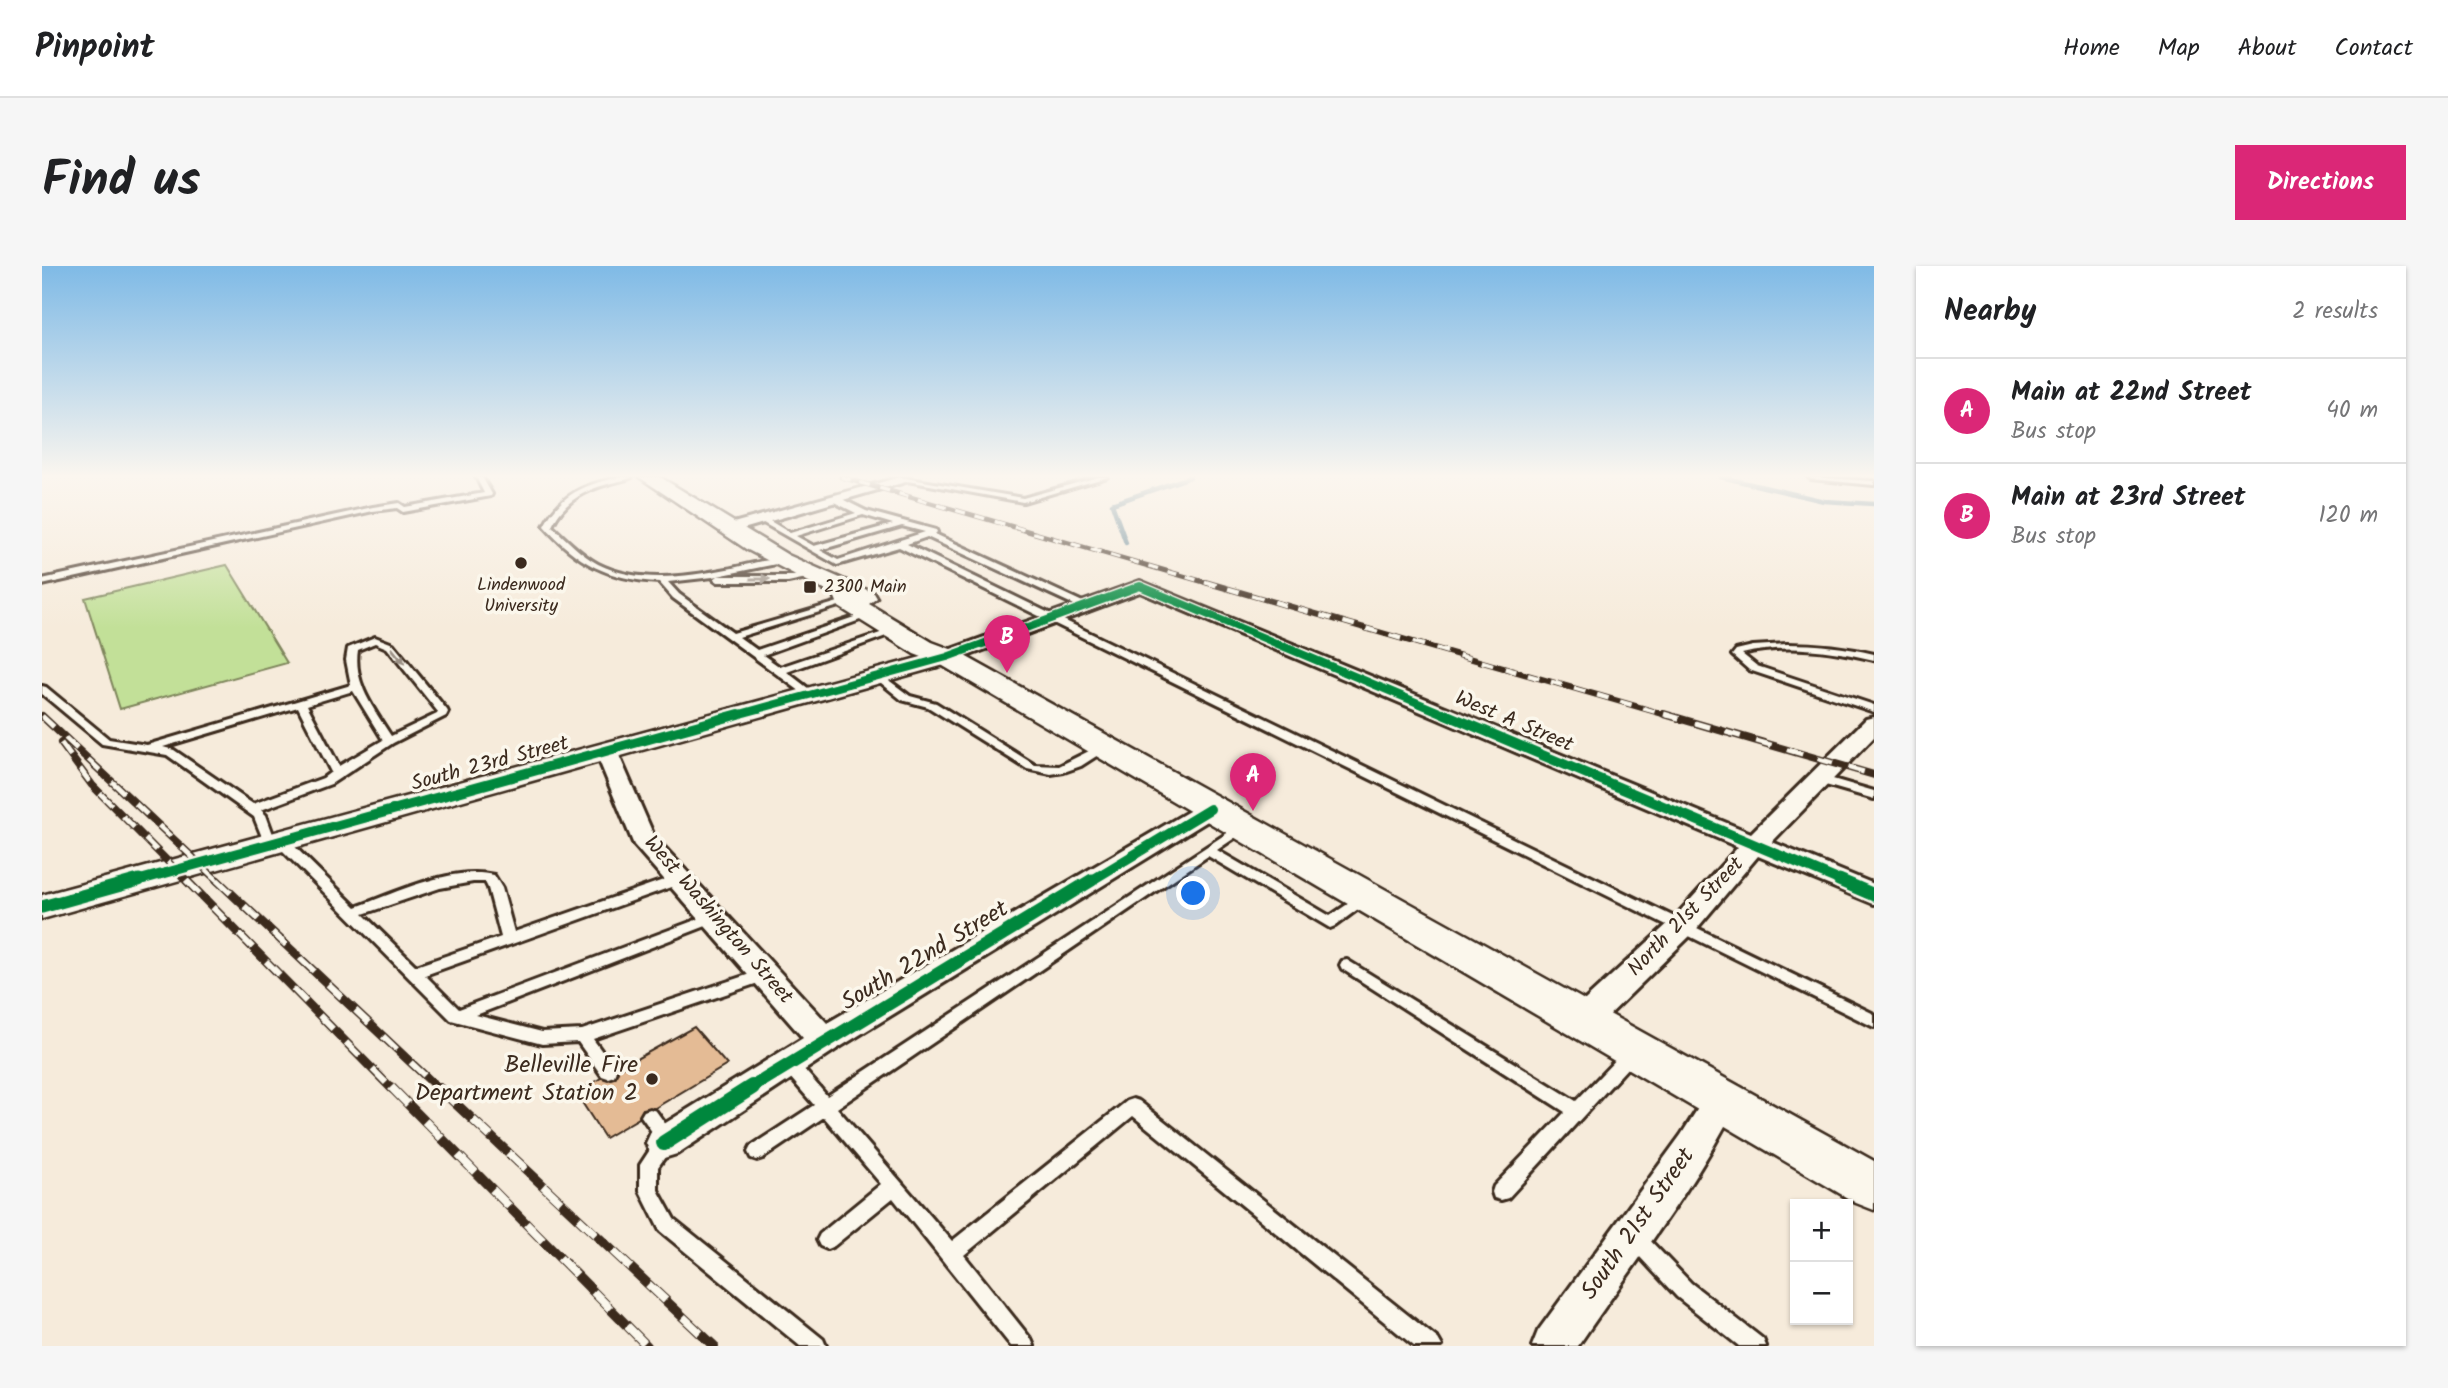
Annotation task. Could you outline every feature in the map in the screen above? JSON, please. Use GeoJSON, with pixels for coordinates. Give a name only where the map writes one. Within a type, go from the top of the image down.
{"type":"FeatureCollection","features":[{"type":"Feature","properties":{"kind":"main road"},"geometry":{"type":"LineString","coordinates":[[732,528],[778,561],[808,575],[923,648],[947,657],[1226,819],[1874,1187]]}},
{"type":"Feature","properties":{"kind":"main road"},"geometry":{"type":"LineString","coordinates":[[854,604],[871,600],[943,643],[947,657]]}},
{"type":"Feature","properties":{"kind":"street","name":"West A Street"},"geometry":{"type":"LineString","coordinates":[[1084,606],[1140,586],[1874,895]]}},
{"type":"Feature","properties":{"kind":"street"},"geometry":{"type":"LineString","coordinates":[[947,657],[1084,606]]}},
{"type":"Feature","properties":{"kind":"street","name":"South 23rd Street"},"geometry":{"type":"LineString","coordinates":[[44,900],[607,753],[947,657]]}},
{"type":"Feature","properties":{"kind":"street","name":"North 21st Street"},"geometry":{"type":"LineString","coordinates":[[1584,1020],[1683,926],[1755,844],[1874,724]]}},
{"type":"Feature","properties":{"kind":"street","name":"West Washington Street"},"geometry":{"type":"LineString","coordinates":[[607,753],[643,839],[824,1041]]}},
{"type":"Feature","properties":{"kind":"street","name":"South 22nd Street"},"geometry":{"type":"LineString","coordinates":[[666,1141],[824,1041],[1226,819]]}},
{"type":"Feature","properties":{"kind":"street","name":"South 21st Street"},"geometry":{"type":"LineString","coordinates":[[1553,1346],[1721,1101]]}},
{"type":"Feature","properties":{"kind":"lane"},"geometry":{"type":"LineString","coordinates":[[42,582],[290,527]]}},
{"type":"Feature","properties":{"kind":"lane"},"geometry":{"type":"LineString","coordinates":[[550,527],[581,556],[603,569],[662,580],[712,576],[778,561]]}},
{"type":"Feature","properties":{"kind":"lane"},"geometry":{"type":"LineString","coordinates":[[774,527],[837,563],[933,532],[918,527]]}},
{"type":"Feature","properties":{"kind":"lane"},"geometry":{"type":"LineString","coordinates":[[789,536],[817,527]]}},
{"type":"Feature","properties":{"kind":"lane"},"geometry":{"type":"LineString","coordinates":[[813,549],[888,527]]}},
{"type":"Feature","properties":{"kind":"lane"},"geometry":{"type":"LineString","coordinates":[[928,534],[1084,606]]}},
{"type":"Feature","properties":{"kind":"lane"},"geometry":{"type":"LineString","coordinates":[[900,544],[1019,604],[1054,617],[1874,1021]]}},
{"type":"Feature","properties":{"kind":"lane"},"geometry":{"type":"LineString","coordinates":[[712,576],[715,579],[775,579],[808,575]]}},
{"type":"Feature","properties":{"kind":"lane"},"geometry":{"type":"LineString","coordinates":[[662,580],[676,596],[813,695]]}},
{"type":"Feature","properties":{"kind":"lane"},"geometry":{"type":"LineString","coordinates":[[732,636],[854,604]]}},
{"type":"Feature","properties":{"kind":"lane"},"geometry":{"type":"LineString","coordinates":[[756,654],[854,604]]}},
{"type":"Feature","properties":{"kind":"lane"},"geometry":{"type":"LineString","coordinates":[[779,671],[895,631]]}},
{"type":"Feature","properties":{"kind":"lane"},"geometry":{"type":"LineString","coordinates":[[251,809],[327,781],[389,741],[441,716],[443,712],[383,642],[375,640],[353,648],[351,656],[356,687],[389,741]]}},
{"type":"Feature","properties":{"kind":"lane"},"geometry":{"type":"LineString","coordinates":[[1874,657],[1821,649],[1758,649],[1739,652],[1737,655],[1753,668],[1874,709]]}},
{"type":"Feature","properties":{"kind":"lane"},"geometry":{"type":"LineString","coordinates":[[879,676],[906,698],[932,705],[1031,767],[1045,772],[1057,772],[1103,748]]}},
{"type":"Feature","properties":{"kind":"lane"},"geometry":{"type":"LineString","coordinates":[[149,748],[356,687]]}},
{"type":"Feature","properties":{"kind":"lane"},"geometry":{"type":"LineString","coordinates":[[42,689],[106,742],[170,752],[260,815],[268,837]]}},
{"type":"Feature","properties":{"kind":"lane"},"geometry":{"type":"LineString","coordinates":[[301,703],[337,773]]}},
{"type":"Feature","properties":{"kind":"lane"},"geometry":{"type":"LineString","coordinates":[[1819,779],[1874,794]]}},
{"type":"Feature","properties":{"kind":"lane"},"geometry":{"type":"LineString","coordinates":[[757,1152],[1208,851],[1226,819]]}},
{"type":"Feature","properties":{"kind":"lane"},"geometry":{"type":"LineString","coordinates":[[284,844],[457,1016],[542,1038],[582,1036],[766,975]]}},
{"type":"Feature","properties":{"kind":"lane"},"geometry":{"type":"LineString","coordinates":[[1208,851],[1330,923],[1366,898]]}},
{"type":"Feature","properties":{"kind":"lane"},"geometry":{"type":"LineString","coordinates":[[353,913],[453,880],[489,878],[495,888],[509,940]]}},
{"type":"Feature","properties":{"kind":"lane"},"geometry":{"type":"LineString","coordinates":[[414,973],[680,879]]}},
{"type":"Feature","properties":{"kind":"lane"},"geometry":{"type":"LineString","coordinates":[[457,1016],[714,918]]}},
{"type":"Feature","properties":{"kind":"lane"},"geometry":{"type":"LineString","coordinates":[[1347,965],[1577,1111]]}},
{"type":"Feature","properties":{"kind":"lane"},"geometry":{"type":"LineString","coordinates":[[582,1036],[608,1071]]}},
{"type":"Feature","properties":{"kind":"lane"},"geometry":{"type":"LineString","coordinates":[[1501,1192],[1635,1051]]}},
{"type":"Feature","properties":{"kind":"lane"},"geometry":{"type":"LineString","coordinates":[[788,1064],[950,1254],[1024,1346]]}},
{"type":"Feature","properties":{"kind":"lane"},"geometry":{"type":"LineString","coordinates":[[950,1254],[1133,1106],[1431,1346]]}},
{"type":"Feature","properties":{"kind":"lane"},"geometry":{"type":"LineString","coordinates":[[650,1116],[666,1141],[649,1165],[649,1191],[667,1225],[816,1346]]}},
{"type":"Feature","properties":{"kind":"lane"},"geometry":{"type":"LineString","coordinates":[[827,1240],[893,1186]]}},
{"type":"Feature","properties":{"kind":"lane"},"geometry":{"type":"LineString","coordinates":[[1631,1234],[1684,1290],[1756,1346]]}},
{"type":"Feature","properties":{"kind":"green space"},"geometry":{"type":"Polygon","coordinates":[[[227,565],[287,663],[120,709],[85,598],[227,565]]]}},
{"type":"Feature","properties":{"kind":"building","name":"Belleville Fire Department Station 2"},"geometry":{"type":"Polygon","coordinates":[[[694,1027],[727,1065],[655,1108],[643,1109],[639,1118],[605,1138],[576,1093],[601,1078],[615,1078],[618,1069],[694,1027]]]}},
{"type":"Feature","properties":{"kind":"waterway"},"geometry":{"type":"LineString","coordinates":[[1120,527],[1126,543]]}},
{"type":"Feature","properties":{"kind":"railway"},"geometry":{"type":"LineString","coordinates":[[1015,527],[1211,584]]}},
{"type":"Feature","properties":{"kind":"railway"},"geometry":{"type":"LineString","coordinates":[[1205,582],[1670,716]]}},
{"type":"Feature","properties":{"kind":"railway"},"geometry":{"type":"LineString","coordinates":[[1664,714],[1874,775]]}},
{"type":"Feature","properties":{"kind":"railway"},"geometry":{"type":"LineString","coordinates":[[42,716],[219,882]]}},
{"type":"Feature","properties":{"kind":"railway"},"geometry":{"type":"LineString","coordinates":[[61,743],[92,785],[188,882]]}},
{"type":"Feature","properties":{"kind":"railway"},"geometry":{"type":"LineString","coordinates":[[186,880],[392,1089]]}},
{"type":"Feature","properties":{"kind":"railway"},"geometry":{"type":"LineString","coordinates":[[217,880],[439,1089]]}},
{"type":"Feature","properties":{"kind":"railway"},"geometry":{"type":"LineString","coordinates":[[391,1087],[647,1346]]}},
{"type":"Feature","properties":{"kind":"railway"},"geometry":{"type":"LineString","coordinates":[[438,1087],[714,1346]]}},
{"type":"Feature","properties":{"kind":"cycle path"},"geometry":{"type":"LineString","coordinates":[[42,907],[947,657],[1140,586],[1874,895]]}},
{"type":"Feature","properties":{"kind":"cycle path"},"geometry":{"type":"LineString","coordinates":[[664,1143],[824,1041],[1210,809]]}},
{"type":"Feature","properties":{"kind":"place","name":"Lindenwood University"},"geometry":{"type":"Point","coordinates":[521,563]}},
{"type":"Feature","properties":{"kind":"place","name":"2300 Main"},"geometry":{"type":"Point","coordinates":[810,587]}},
{"type":"Feature","properties":{"kind":"place","name":"Main at 23rd Street"},"geometry":{"type":"Point","coordinates":[1007,673]}},
{"type":"Feature","properties":{"kind":"place","name":"Main at 22nd Street"},"geometry":{"type":"Point","coordinates":[1253,811]}},
{"type":"Feature","properties":{"kind":"place","name":"Belleville Fire Department Station 2"},"geometry":{"type":"Point","coordinates":[652,1079]}}]}
